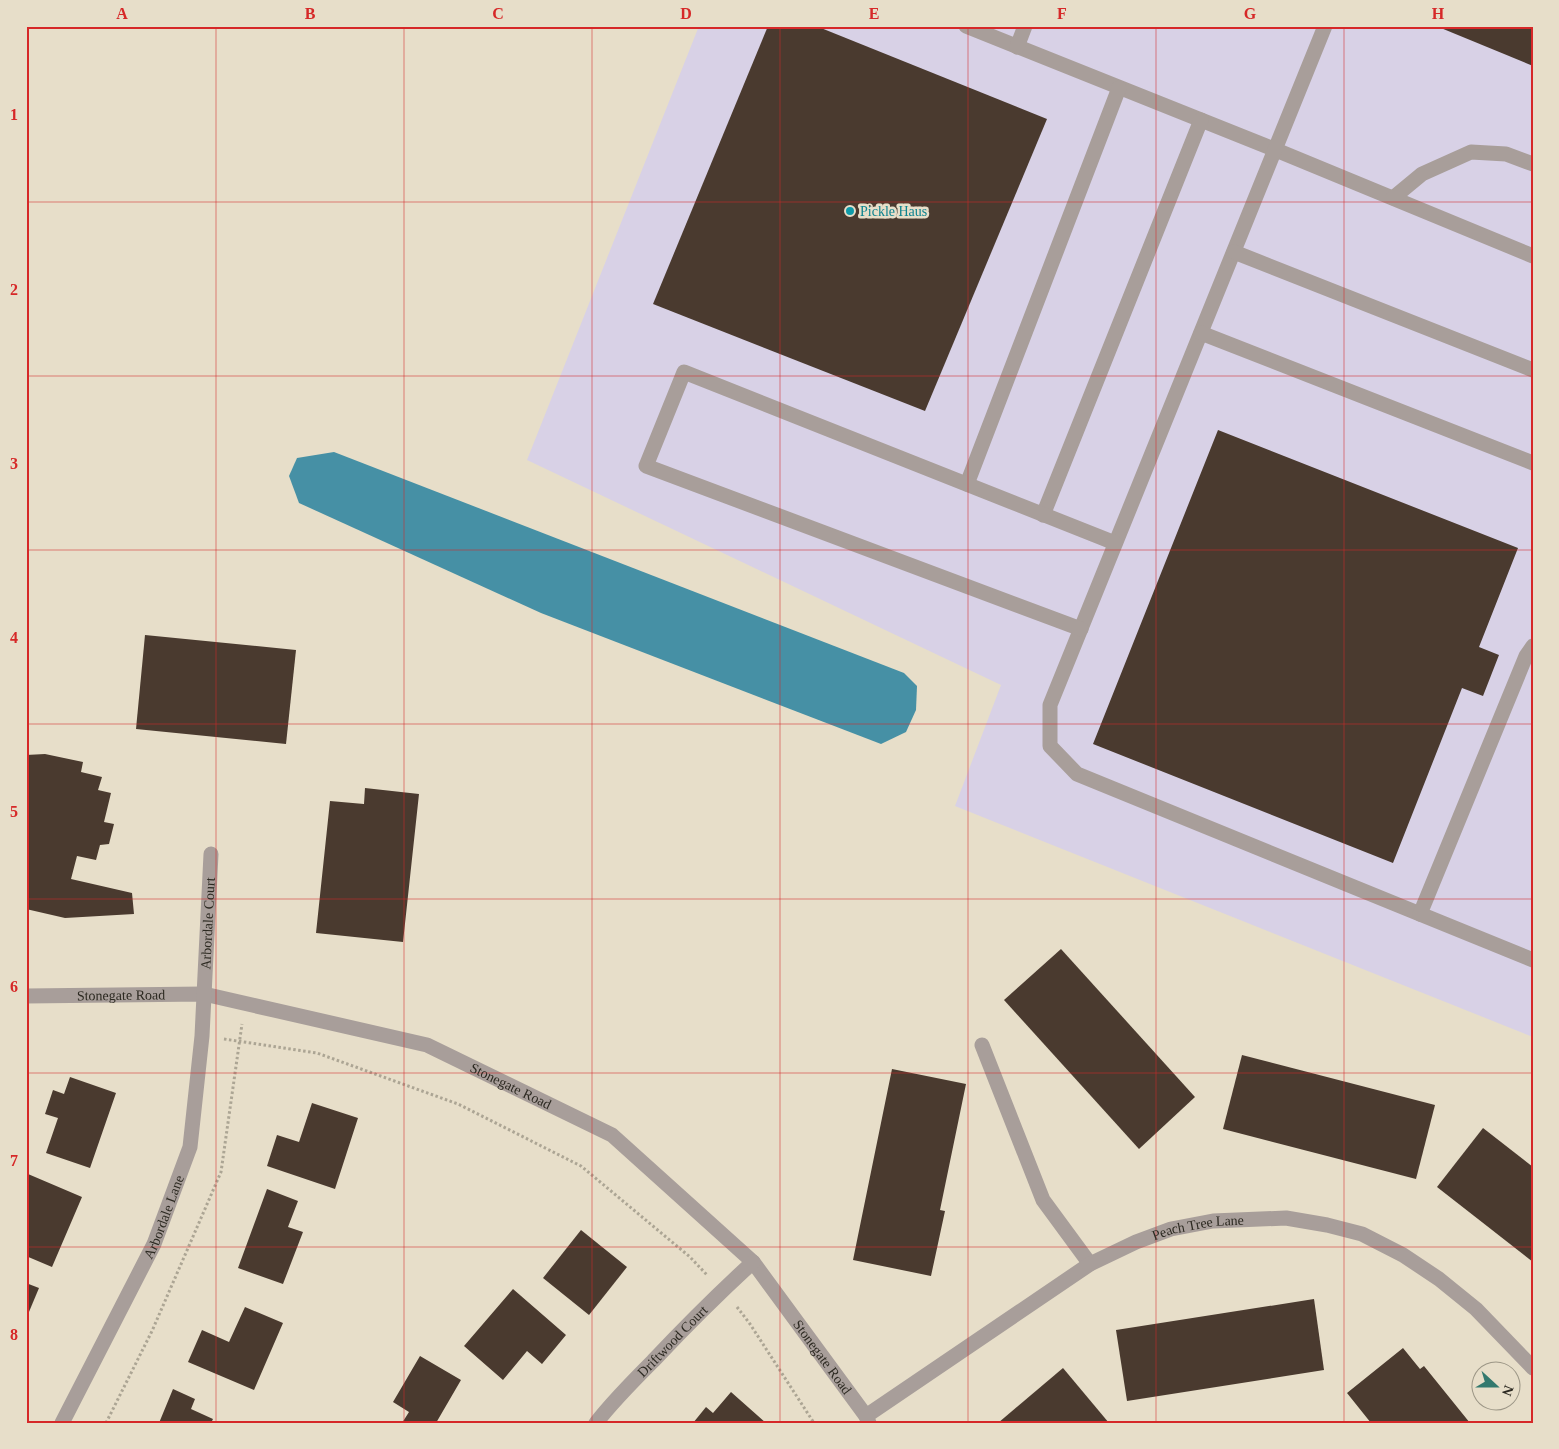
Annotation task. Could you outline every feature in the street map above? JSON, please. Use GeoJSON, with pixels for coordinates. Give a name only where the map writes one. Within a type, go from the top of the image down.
{"type":"FeatureCollection","features":[{"type":"Feature","properties":{"kind":"street"},"geometry":{"type":"LineString","coordinates":[[966,26],[1276,150],[1533,256]]}},
{"type":"Feature","properties":{"kind":"street"},"geometry":{"type":"LineString","coordinates":[[1017,47],[1025,26]]}},
{"type":"Feature","properties":{"kind":"street"},"geometry":{"type":"LineString","coordinates":[[1325,26],[1050,705],[1050,746],[1077,774],[1533,960]]}},
{"type":"Feature","properties":{"kind":"street"},"geometry":{"type":"LineString","coordinates":[[967,484],[1119,88]]}},
{"type":"Feature","properties":{"kind":"street"},"geometry":{"type":"LineString","coordinates":[[1043,514],[1202,120]]}},
{"type":"Feature","properties":{"kind":"street"},"geometry":{"type":"LineString","coordinates":[[1393,198],[1422,174],[1471,152],[1506,154],[1533,164]]}},
{"type":"Feature","properties":{"kind":"street"},"geometry":{"type":"LineString","coordinates":[[1234,252],[1533,370]]}},
{"type":"Feature","properties":{"kind":"street"},"geometry":{"type":"LineString","coordinates":[[1201,333],[1533,463]]}},
{"type":"Feature","properties":{"kind":"street"},"geometry":{"type":"LineString","coordinates":[[1081,629],[646,466],[684,372],[1116,544]]}},
{"type":"Feature","properties":{"kind":"street"},"geometry":{"type":"LineString","coordinates":[[1420,914],[1526,656],[1533,646]]}},
{"type":"Feature","properties":{"kind":"street","name":"Arbordale Court"},"geometry":{"type":"LineString","coordinates":[[204,994],[211,854]]}},
{"type":"Feature","properties":{"kind":"street","name":"Stonegate Road"},"geometry":{"type":"LineString","coordinates":[[26,996],[204,994],[426,1045],[612,1135],[754,1262],[867,1419]]}},
{"type":"Feature","properties":{"kind":"street","name":"Arbordale Lane"},"geometry":{"type":"LineString","coordinates":[[62,1423],[154,1244],[190,1147],[202,1036],[204,994]]}},
{"type":"Feature","properties":{"kind":"street"},"geometry":{"type":"LineString","coordinates":[[982,1045],[1043,1200],[1090,1264]]}},
{"type":"Feature","properties":{"kind":"street","name":"Peach Tree Lane"},"geometry":{"type":"LineString","coordinates":[[867,1419],[1090,1264],[1136,1242],[1171,1229],[1213,1221],[1286,1218],[1327,1224],[1362,1234],[1403,1255],[1439,1279],[1476,1309],[1533,1368]]}},
{"type":"Feature","properties":{"kind":"street","name":"Driftwood Court"},"geometry":{"type":"LineString","coordinates":[[596,1423],[606,1409],[723,1290],[754,1262]]}},
{"type":"Feature","properties":{"kind":"path"},"geometry":{"type":"LineString","coordinates":[[106,1423],[152,1330],[222,1172],[245,1004]]}},
{"type":"Feature","properties":{"kind":"path"},"geometry":{"type":"LineString","coordinates":[[202,1036],[316,1053],[458,1104],[581,1166],[690,1258],[723,1290],[750,1324],[814,1423]]}},
{"type":"Feature","properties":{"kind":"shaded area"},"geometry":{"type":"Polygon","coordinates":[[[699,26],[1533,26],[1533,1037],[955,806],[1001,685],[527,460],[699,26]]]}},
{"type":"Feature","properties":{"kind":"water"},"geometry":{"type":"Polygon","coordinates":[[[334,452],[904,673],[917,686],[916,710],[906,732],[881,744],[541,613],[299,503],[289,476],[297,458],[334,452]]]}},
{"type":"Feature","properties":{"kind":"building","name":"Pickle Haus"},"geometry":{"type":"Polygon","coordinates":[[[768,26],[816,26],[1047,119],[925,411],[653,304],[768,26]]]}},
{"type":"Feature","properties":{"kind":"building"},"geometry":{"type":"Polygon","coordinates":[[[1436,26],[1533,26],[1533,66],[1436,26]]]}},
{"type":"Feature","properties":{"kind":"building"},"geometry":{"type":"Polygon","coordinates":[[[1218,430],[1518,548],[1479,647],[1499,655],[1483,696],[1462,688],[1393,863],[1093,744],[1218,430]]]}},
{"type":"Feature","properties":{"kind":"building"},"geometry":{"type":"Polygon","coordinates":[[[145,635],[296,650],[286,744],[136,729],[145,635]]]}},
{"type":"Feature","properties":{"kind":"building"},"geometry":{"type":"Polygon","coordinates":[[[45,754],[83,762],[81,772],[102,777],[98,790],[111,793],[104,822],[114,824],[109,844],[100,845],[96,860],[77,856],[71,879],[132,893],[134,914],[65,918],[26,909],[26,755],[45,754]]]}},
{"type":"Feature","properties":{"kind":"building"},"geometry":{"type":"Polygon","coordinates":[[[365,788],[419,794],[403,942],[316,933],[330,801],[364,804],[365,788]]]}},
{"type":"Feature","properties":{"kind":"building"},"geometry":{"type":"Polygon","coordinates":[[[1061,949],[1195,1097],[1139,1149],[1004,1000],[1061,949]]]}},
{"type":"Feature","properties":{"kind":"building"},"geometry":{"type":"Polygon","coordinates":[[[1242,1055],[1435,1105],[1416,1179],[1223,1129],[1242,1055]]]}},
{"type":"Feature","properties":{"kind":"building"},"geometry":{"type":"Polygon","coordinates":[[[892,1069],[966,1084],[940,1210],[945,1211],[931,1276],[853,1260],[892,1069]]]}},
{"type":"Feature","properties":{"kind":"building"},"geometry":{"type":"Polygon","coordinates":[[[70,1077],[116,1093],[90,1168],[46,1153],[58,1118],[45,1114],[53,1090],[64,1094],[70,1077]]]}},
{"type":"Feature","properties":{"kind":"building"},"geometry":{"type":"Polygon","coordinates":[[[312,1103],[358,1118],[335,1189],[267,1166],[277,1135],[299,1142],[312,1103]]]}},
{"type":"Feature","properties":{"kind":"building"},"geometry":{"type":"Polygon","coordinates":[[[1483,1128],[1533,1167],[1533,1262],[1437,1187],[1483,1128]]]}},
{"type":"Feature","properties":{"kind":"building"},"geometry":{"type":"Polygon","coordinates":[[[28,1174],[82,1197],[52,1267],[26,1256],[26,1244],[29,1238],[26,1237],[26,1177],[28,1174]]]}},
{"type":"Feature","properties":{"kind":"building"},"geometry":{"type":"Polygon","coordinates":[[[267,1189],[298,1201],[288,1227],[303,1232],[283,1284],[238,1268],[267,1189]]]}},
{"type":"Feature","properties":{"kind":"building"},"geometry":{"type":"Polygon","coordinates":[[[581,1230],[627,1267],[589,1315],[543,1278],[581,1230]]]}},
{"type":"Feature","properties":{"kind":"building"},"geometry":{"type":"Polygon","coordinates":[[[26,1283],[39,1288],[26,1319],[26,1283]]]}},
{"type":"Feature","properties":{"kind":"building"},"geometry":{"type":"Polygon","coordinates":[[[513,1289],[566,1335],[542,1364],[527,1351],[503,1380],[464,1346],[513,1289]]]}},
{"type":"Feature","properties":{"kind":"building"},"geometry":{"type":"Polygon","coordinates":[[[1314,1299],[1324,1370],[1127,1401],[1116,1330],[1314,1299]]]}},
{"type":"Feature","properties":{"kind":"building"},"geometry":{"type":"Polygon","coordinates":[[[245,1307],[283,1323],[254,1390],[188,1362],[202,1330],[229,1342],[245,1307]]]}},
{"type":"Feature","properties":{"kind":"building"},"geometry":{"type":"Polygon","coordinates":[[[1403,1348],[1420,1369],[1424,1366],[1470,1423],[1371,1423],[1347,1393],[1403,1348]]]}},
{"type":"Feature","properties":{"kind":"building"},"geometry":{"type":"Polygon","coordinates":[[[420,1356],[461,1380],[436,1423],[402,1423],[409,1412],[393,1402],[420,1356]]]}},
{"type":"Feature","properties":{"kind":"building"},"geometry":{"type":"Polygon","coordinates":[[[1063,1368],[1109,1423],[998,1423],[1063,1368]]]}},
{"type":"Feature","properties":{"kind":"building"},"geometry":{"type":"Polygon","coordinates":[[[173,1389],[195,1399],[191,1409],[213,1419],[211,1423],[159,1423],[173,1389]]]}},
{"type":"Feature","properties":{"kind":"building"},"geometry":{"type":"Polygon","coordinates":[[[731,1392],[766,1423],[693,1423],[706,1407],[713,1413],[731,1392]]]}},
{"type":"Feature","properties":{"kind":"place","name":"Pickle Haus"},"geometry":{"type":"Point","coordinates":[850,211]}}]}
